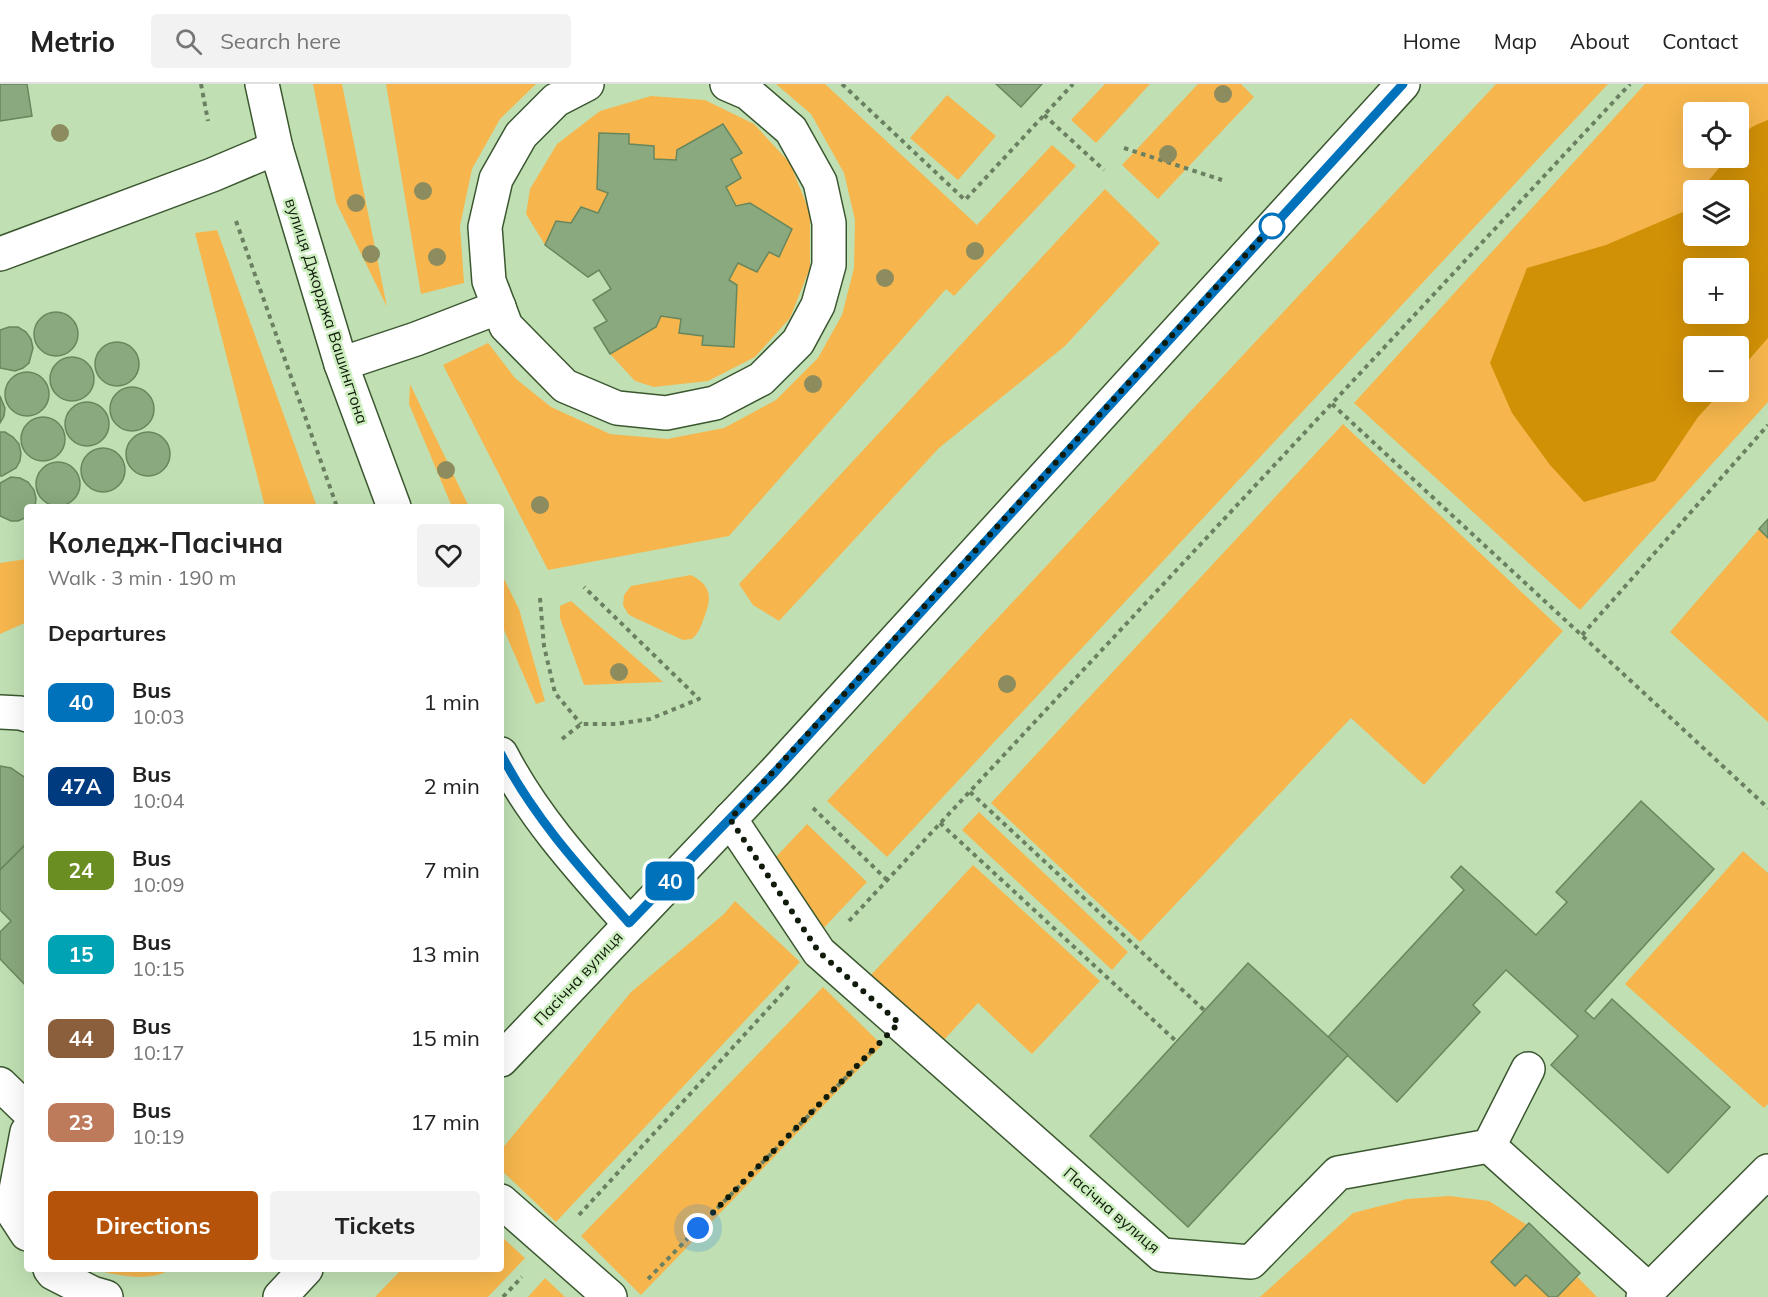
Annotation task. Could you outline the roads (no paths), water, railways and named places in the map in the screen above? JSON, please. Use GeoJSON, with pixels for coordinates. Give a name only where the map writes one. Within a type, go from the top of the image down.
{"type":"FeatureCollection","features":[{"type":"Feature","properties":{"kind":"main road","name":"вулиця Джорджа Вашингтона"},"geometry":{"type":"LineString","coordinates":[[262,84],[276,148],[341,364],[393,504]]}},
{"type":"Feature","properties":{"kind":"main road"},"geometry":{"type":"LineString","coordinates":[[587,84],[556,100],[521,135],[496,178],[485,228],[489,281],[506,326],[565,386],[617,408],[666,413],[716,403],[761,380],[798,342],[818,305],[829,265],[830,223],[820,182],[791,130],[748,93],[727,84]]}},
{"type":"Feature","properties":{"kind":"main road","name":"Пасічна вулиця"},"geometry":{"type":"LineString","coordinates":[[504,1057],[730,819],[1403,84]]}},
{"type":"Feature","properties":{"kind":"main road"},"geometry":{"type":"LineString","coordinates":[[0,254],[212,176],[276,148]]}},
{"type":"Feature","properties":{"kind":"main road"},"geometry":{"type":"LineString","coordinates":[[341,364],[416,339],[499,307]]}},
{"type":"Feature","properties":{"kind":"main road"},"geometry":{"type":"LineString","coordinates":[[504,760],[511,774],[563,849],[629,923]]}},
{"type":"Feature","properties":{"kind":"main road","name":"Пасічна вулиця"},"geometry":{"type":"LineString","coordinates":[[730,819],[819,952],[1162,1255],[1251,1262],[1338,1173],[1489,1146]]}},
{"type":"Feature","properties":{"kind":"main road"},"geometry":{"type":"LineString","coordinates":[[1528,1069],[1489,1146],[1646,1293],[1768,1171]]}},
{"type":"Feature","properties":{"kind":"main road"},"geometry":{"type":"LineString","coordinates":[[0,1084],[24,1107]]}},
{"type":"Feature","properties":{"kind":"main road"},"geometry":{"type":"LineString","coordinates":[[24,1148],[12,1211],[24,1229]]}},
{"type":"Feature","properties":{"kind":"main road"},"geometry":{"type":"LineString","coordinates":[[504,1204],[610,1297]]}},
{"type":"Feature","properties":{"kind":"main road"},"geometry":{"type":"LineString","coordinates":[[52,1272],[92,1293],[106,1297]]}},
{"type":"Feature","properties":{"kind":"main road"},"geometry":{"type":"LineString","coordinates":[[280,1297],[303,1272]]}}]}
